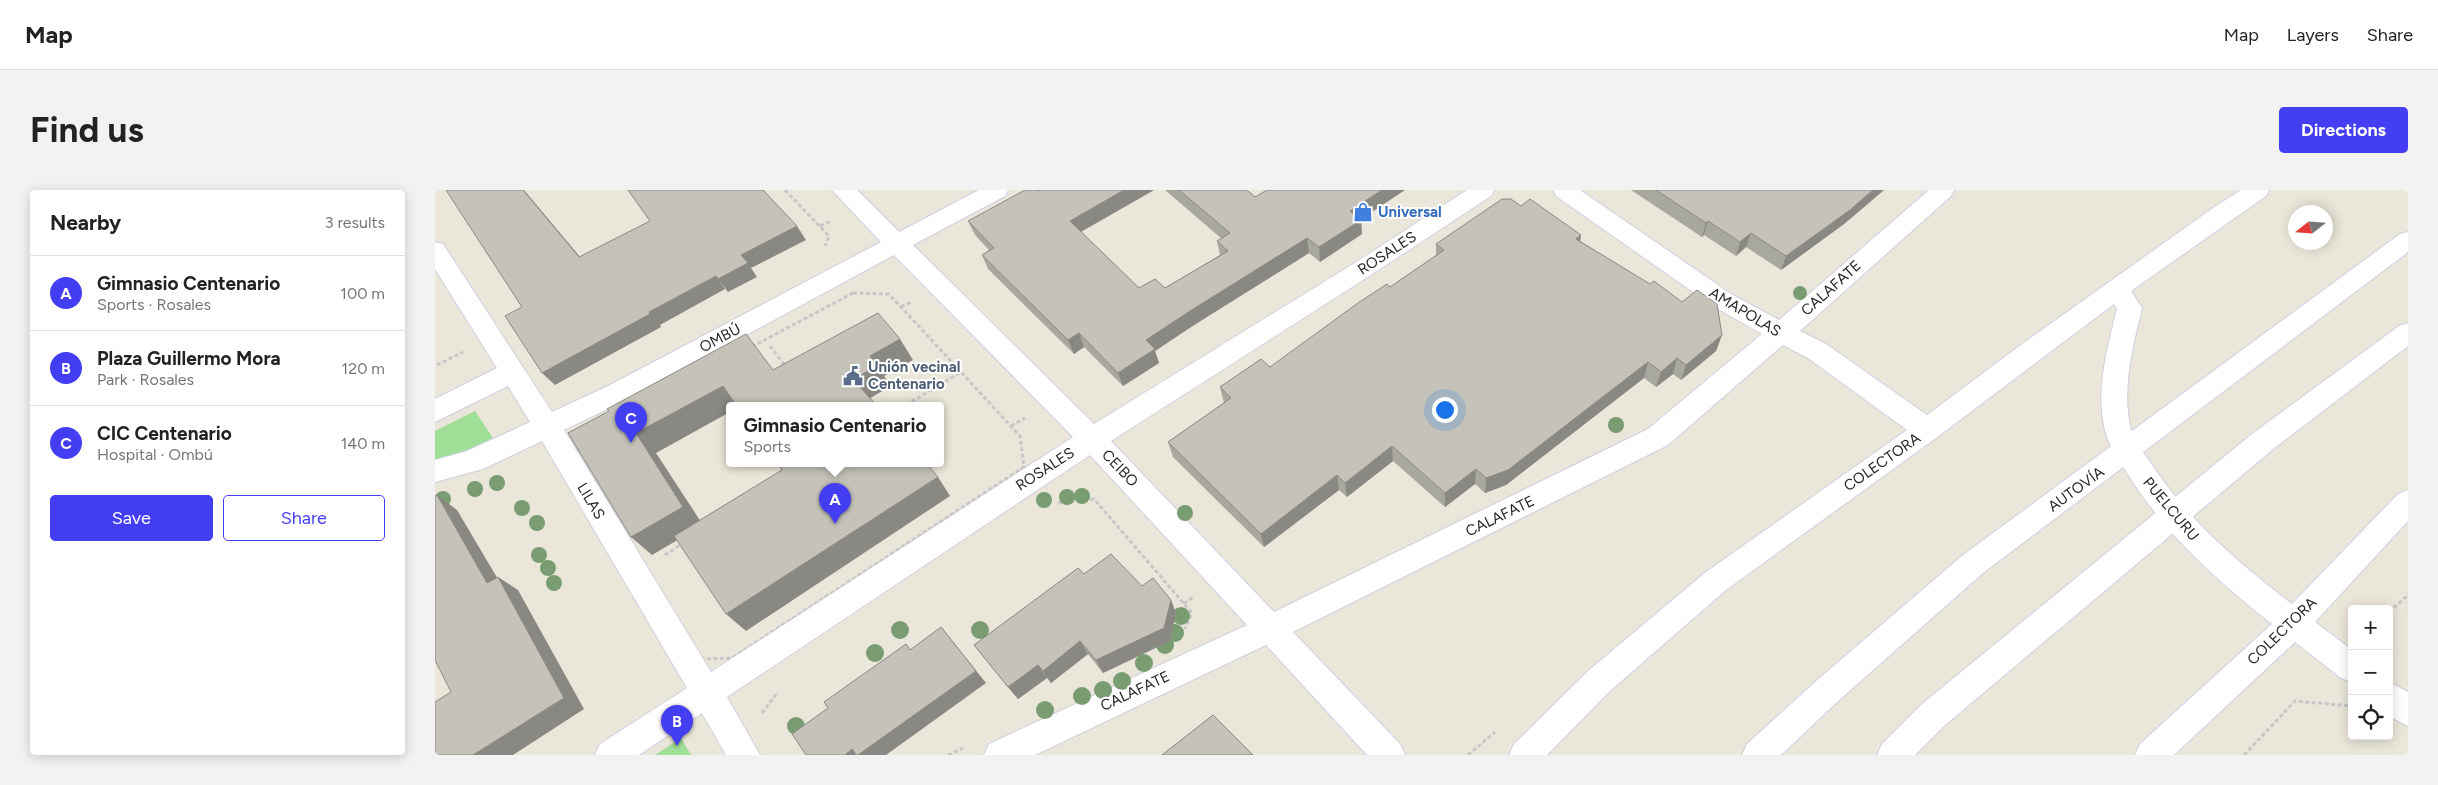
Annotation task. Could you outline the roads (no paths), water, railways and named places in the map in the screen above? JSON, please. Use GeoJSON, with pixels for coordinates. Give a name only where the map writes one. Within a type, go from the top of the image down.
{"type":"FeatureCollection","features":[{"type":"Feature","properties":{"kind":"street","name":"CEIBO"},"geometry":{"type":"LineString","coordinates":[[843,190],[1092,439],[1389,755]]}},
{"type":"Feature","properties":{"kind":"street","name":"OMBÚ"},"geometry":{"type":"LineString","coordinates":[[435,471],[473,461],[626,388],[997,190]]}},
{"type":"Feature","properties":{"kind":"street","name":"ROSALES"},"geometry":{"type":"LineString","coordinates":[[611,755],[1092,439],[1367,267],[1483,190]]}},
{"type":"Feature","properties":{"kind":"street","name":"AMAPOLAS"},"geometry":{"type":"LineString","coordinates":[[1564,190],[1722,300],[1781,333],[1817,350],[1927,430]]}},
{"type":"Feature","properties":{"kind":"street","name":"CALAFATE"},"geometry":{"type":"LineString","coordinates":[[1000,755],[1269,629],[1658,437],[1781,333],[1943,190]]}},
{"type":"Feature","properties":{"kind":"street","name":"COLECTORA"},"geometry":{"type":"LineString","coordinates":[[1525,755],[1599,681],[1716,581],[1927,430],[2027,354],[2221,214],[2258,190]]}},
{"type":"Feature","properties":{"kind":"street","name":"AUTOVÍA"},"geometry":{"type":"LineString","coordinates":[[1758,755],[1826,692],[1973,564],[2408,240]]}},
{"type":"Feature","properties":{"kind":"street","name":"LILAS"},"geometry":{"type":"LineString","coordinates":[[435,250],[547,426],[743,755]]}},
{"type":"Feature","properties":{"kind":"street","name":"PUELCURU"},"geometry":{"type":"LineString","coordinates":[[2117,290],[2130,308],[2118,362],[2116,421],[2128,450],[2147,485],[2200,545],[2293,623],[2348,665]]}},
{"type":"Feature","properties":{"kind":"street"},"geometry":{"type":"LineString","coordinates":[[1893,755],[1933,715],[2262,442],[2408,333]]}},
{"type":"Feature","properties":{"kind":"street"},"geometry":{"type":"LineString","coordinates":[[435,411],[513,372]]}},
{"type":"Feature","properties":{"kind":"street","name":"COLECTORA"},"geometry":{"type":"LineString","coordinates":[[2151,755],[2293,623],[2408,502]]}},
{"type":"Feature","properties":{"kind":"street"},"geometry":{"type":"LineString","coordinates":[[2393,700],[2408,711]]}},
{"type":"Feature","properties":{"kind":"place","name":"Universal"},"geometry":{"type":"Point","coordinates":[1363,212]}},
{"type":"Feature","properties":{"kind":"place","name":"Unión vecinal Centenario"},"geometry":{"type":"Point","coordinates":[853,376]}},
{"type":"Feature","properties":{"kind":"place","name":"CIC Centenario"},"geometry":{"type":"Point","coordinates":[631,443]}},
{"type":"Feature","properties":{"kind":"place","name":"Gimnasio Centenario"},"geometry":{"type":"Point","coordinates":[835,524]}},
{"type":"Feature","properties":{"kind":"place","name":"Plaza Guillermo Mora"},"geometry":{"type":"Point","coordinates":[677,746]}}]}
